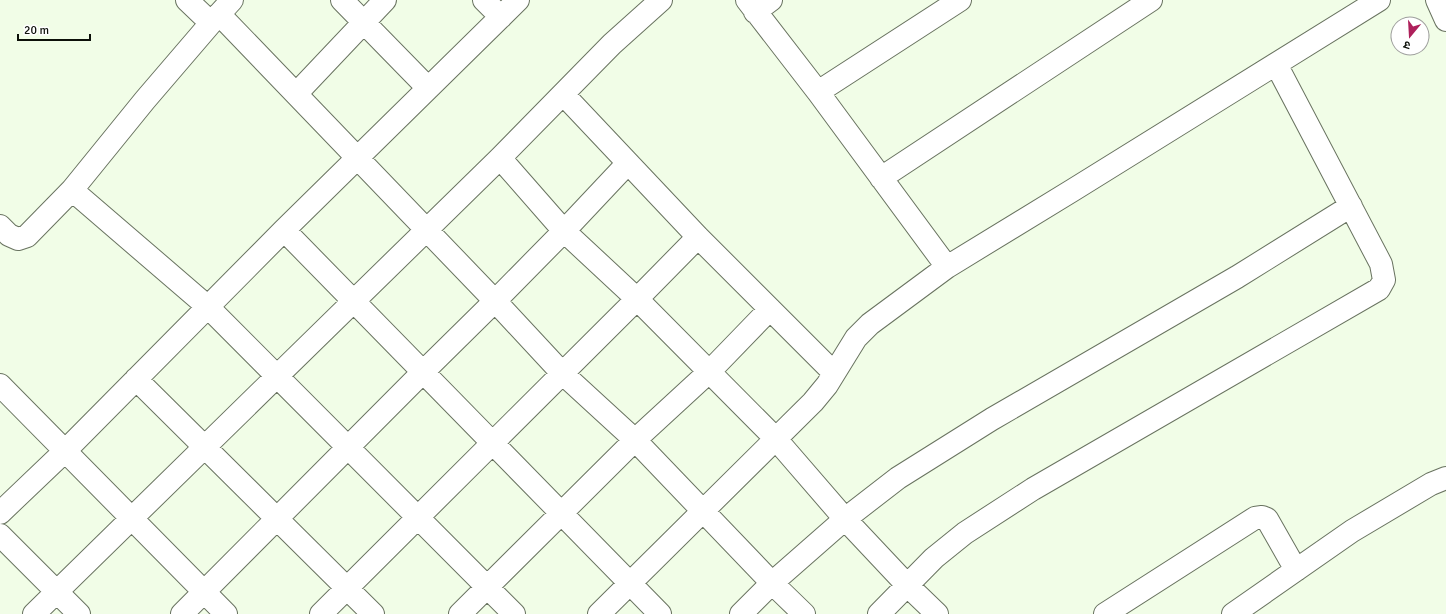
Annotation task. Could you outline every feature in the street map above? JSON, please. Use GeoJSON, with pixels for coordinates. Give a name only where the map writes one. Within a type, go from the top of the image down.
{"type":"FeatureCollection","features":[{"type":"Feature","properties":{"kind":"street"},"geometry":{"type":"LineString","coordinates":[[187,0],[221,13],[296,94],[562,373],[635,440],[772,583],[804,614]]}},
{"type":"Feature","properties":{"kind":"street"},"geometry":{"type":"LineString","coordinates":[[342,0],[428,88]]}},
{"type":"Feature","properties":{"kind":"street"},"geometry":{"type":"LineString","coordinates":[[296,94],[385,0]]}},
{"type":"Feature","properties":{"kind":"street"},"geometry":{"type":"LineString","coordinates":[[484,0],[501,17]]}},
{"type":"Feature","properties":{"kind":"street"},"geometry":{"type":"LineString","coordinates":[[0,513],[65,451],[284,230],[358,159],[518,0]]}},
{"type":"Feature","properties":{"kind":"street"},"geometry":{"type":"LineString","coordinates":[[34,614],[427,230],[612,44],[661,0]]}},
{"type":"Feature","properties":{"kind":"street"},"geometry":{"type":"LineString","coordinates":[[818,92],[960,0]]}},
{"type":"Feature","properties":{"kind":"street"},"geometry":{"type":"LineString","coordinates":[[881,178],[1151,0]]}},
{"type":"Feature","properties":{"kind":"street"},"geometry":{"type":"LineString","coordinates":[[599,614],[813,402],[827,385],[856,338],[870,324],[947,267],[1380,0]]}},
{"type":"Feature","properties":{"kind":"street"},"geometry":{"type":"LineString","coordinates":[[1437,0],[1446,20]]}},
{"type":"Feature","properties":{"kind":"street"},"geometry":{"type":"LineString","coordinates":[[758,4],[818,92],[947,267]]}},
{"type":"Feature","properties":{"kind":"street"},"geometry":{"type":"LineString","coordinates":[[0,226],[9,235],[18,239],[27,236],[72,190],[145,100],[221,13]]}},
{"type":"Feature","properties":{"kind":"street"},"geometry":{"type":"LineString","coordinates":[[879,614],[934,558],[965,533],[1033,489],[1379,289],[1384,280],[1381,264],[1276,64]]}},
{"type":"Feature","properties":{"kind":"street"},"geometry":{"type":"LineString","coordinates":[[563,94],[698,237],[834,373]]}},
{"type":"Feature","properties":{"kind":"street"},"geometry":{"type":"LineString","coordinates":[[500,158],[564,231],[637,299],[775,438],[845,519],[908,586],[937,614]]}},
{"type":"Feature","properties":{"kind":"street"},"geometry":{"type":"LineString","coordinates":[[182,614],[495,301],[628,163]]}},
{"type":"Feature","properties":{"kind":"street"},"geometry":{"type":"LineString","coordinates":[[72,190],[208,307],[514,614]]}},
{"type":"Feature","properties":{"kind":"street"},"geometry":{"type":"LineString","coordinates":[[741,614],[772,583],[845,519],[898,478],[985,423],[1237,277],[1351,206]]}},
{"type":"Feature","properties":{"kind":"street"},"geometry":{"type":"LineString","coordinates":[[284,230],[660,614]]}},
{"type":"Feature","properties":{"kind":"street"},"geometry":{"type":"LineString","coordinates":[[321,614],[698,237]]}},
{"type":"Feature","properties":{"kind":"street"},"geometry":{"type":"LineString","coordinates":[[460,614],[635,440],[710,371],[770,309]]}},
{"type":"Feature","properties":{"kind":"street"},"geometry":{"type":"LineString","coordinates":[[136,379],[373,614]]}},
{"type":"Feature","properties":{"kind":"street"},"geometry":{"type":"LineString","coordinates":[[2,391],[65,451],[226,614]]}},
{"type":"Feature","properties":{"kind":"street"},"geometry":{"type":"LineString","coordinates":[[1232,614],[1352,531],[1431,484],[1446,478]]}},
{"type":"Feature","properties":{"kind":"street"},"geometry":{"type":"LineString","coordinates":[[1105,614],[1255,518],[1262,517],[1267,519],[1296,570]]}},
{"type":"Feature","properties":{"kind":"street"},"geometry":{"type":"LineString","coordinates":[[0,535],[79,614]]}}]}
